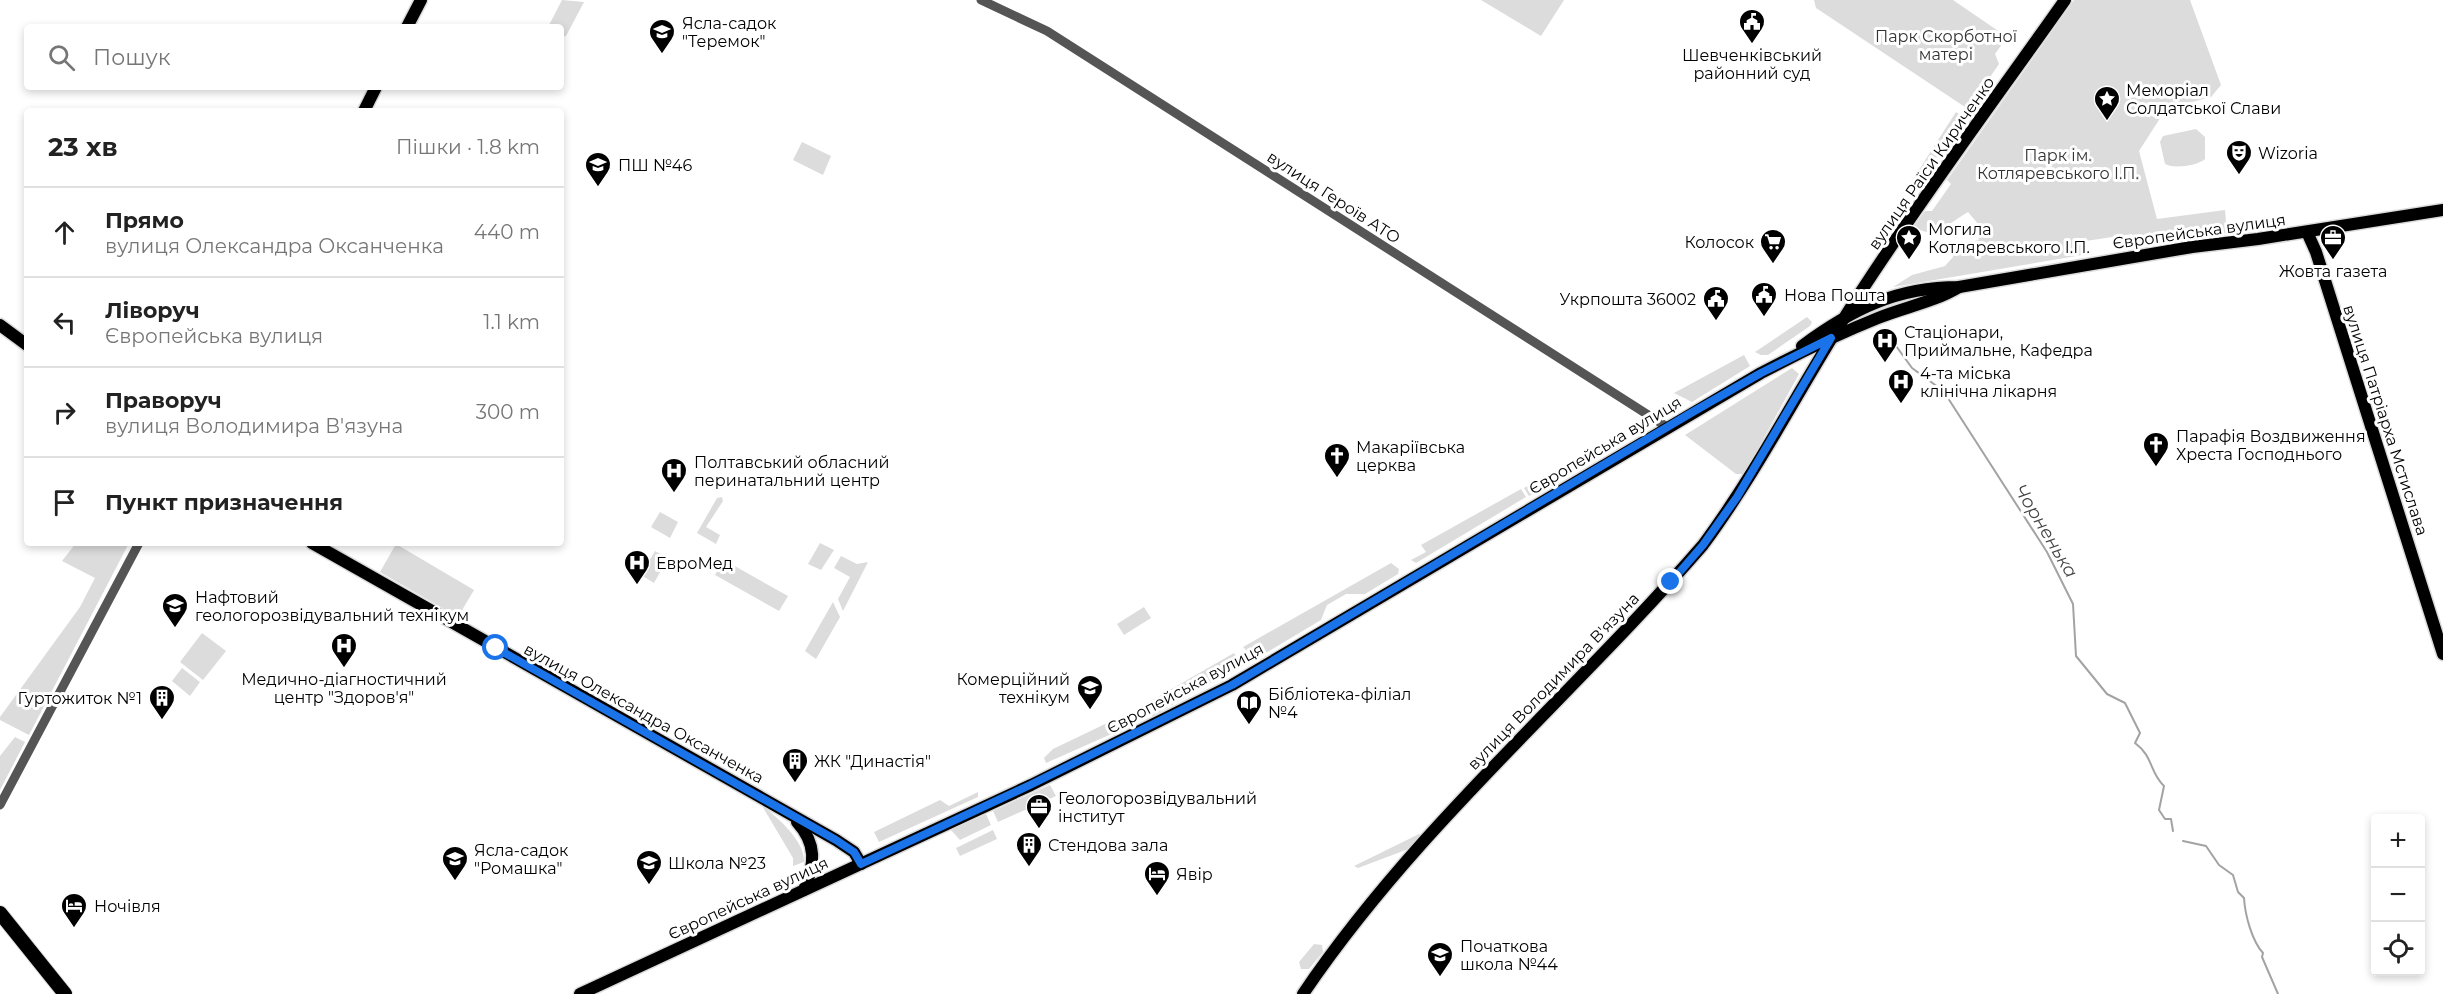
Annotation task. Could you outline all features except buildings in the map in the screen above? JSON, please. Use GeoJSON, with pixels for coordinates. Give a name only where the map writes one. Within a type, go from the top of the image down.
{"type":"FeatureCollection","features":[{"type":"Feature","properties":{"kind":"highway"},"geometry":{"type":"LineString","coordinates":[[0,913],[65,994]]}},
{"type":"Feature","properties":{"kind":"main road"},"geometry":{"type":"LineString","coordinates":[[409,24],[421,0]]}},
{"type":"Feature","properties":{"kind":"main road","name":"вулиця Раїси Кириченко"},"geometry":{"type":"LineString","coordinates":[[1864,286],[2065,0]]}},
{"type":"Feature","properties":{"kind":"main road"},"geometry":{"type":"LineString","coordinates":[[366,108],[374,90]]}},
{"type":"Feature","properties":{"kind":"main road","name":"Європейська вулиця"},"geometry":{"type":"LineString","coordinates":[[1780,363],[1845,316],[1898,294],[1927,287],[1959,287],[2192,247],[2307,232],[2443,210]]}},
{"type":"Feature","properties":{"kind":"main road","name":"вулиця Патріарха Мстислава"},"geometry":{"type":"LineString","coordinates":[[2307,232],[2316,252],[2443,654]]}},
{"type":"Feature","properties":{"kind":"main road","name":"вулиця Володимира В'язуна"},"geometry":{"type":"LineString","coordinates":[[1303,994],[1331,953],[1373,900],[1447,816],[1703,545],[1737,497],[1864,286]]}},
{"type":"Feature","properties":{"kind":"main road","name":"Європейська вулиця"},"geometry":{"type":"LineString","coordinates":[[580,994],[1030,785],[1232,685],[1780,363],[1878,318],[1946,295],[1959,287]]}},
{"type":"Feature","properties":{"kind":"main road"},"geometry":{"type":"LineString","coordinates":[[0,324],[24,343]]}},
{"type":"Feature","properties":{"kind":"main road","name":"вулиця Олександра Оксанченка"},"geometry":{"type":"LineString","coordinates":[[317,546],[854,852],[861,864]]}},
{"type":"Feature","properties":{"kind":"main road"},"geometry":{"type":"LineString","coordinates":[[789,814],[804,831],[813,850],[813,868],[804,890]]}},
{"type":"Feature","properties":{"kind":"street","name":"вулиця Героїв АТО"},"geometry":{"type":"LineString","coordinates":[[981,0],[1047,31],[1667,428]]}},
{"type":"Feature","properties":{"kind":"street"},"geometry":{"type":"LineString","coordinates":[[0,805],[137,546]]}},
{"type":"Feature","properties":{"kind":"green space"},"geometry":{"type":"Polygon","coordinates":[[[562,0],[584,2],[566,36],[564,36],[564,24],[550,24],[562,0]]]}},
{"type":"Feature","properties":{"kind":"green space"},"geometry":{"type":"Polygon","coordinates":[[[1481,0],[1564,0],[1541,36],[1481,0]]]}},
{"type":"Feature","properties":{"kind":"green space","name":"Парк Скорботної матері"},"geometry":{"type":"Polygon","coordinates":[[[1814,0],[1953,0],[2007,37],[1995,54],[1999,64],[1968,109],[1816,8],[1814,0]]]}},
{"type":"Feature","properties":{"kind":"green space","name":"Парк ім. Котляревського І.П."},"geometry":{"type":"Polygon","coordinates":[[[2074,0],[2190,0],[2221,85],[2211,97],[2166,109],[2139,151],[2157,219],[2225,210],[2227,233],[2134,246],[2132,234],[2086,241],[2088,254],[1893,287],[1912,275],[1945,266],[1953,257],[1953,246],[1979,240],[1976,231],[1979,225],[1968,212],[1935,231],[1928,232],[1914,226],[1925,211],[1932,211],[1951,184],[1947,180],[2074,0]]]}},
{"type":"Feature","properties":{"kind":"green space"},"geometry":{"type":"Polygon","coordinates":[[[1956,112],[1964,118],[1913,191],[1908,187],[1956,112]]]}},
{"type":"Feature","properties":{"kind":"green space"},"geometry":{"type":"Polygon","coordinates":[[[2196,129],[2205,137],[2205,159],[2185,166],[2165,164],[2160,142],[2163,136],[2196,129]]]}},
{"type":"Feature","properties":{"kind":"green space"},"geometry":{"type":"Polygon","coordinates":[[[802,142],[831,156],[823,175],[793,160],[802,142]]]}},
{"type":"Feature","properties":{"kind":"green space"},"geometry":{"type":"Polygon","coordinates":[[[1807,317],[1812,322],[1810,326],[1768,355],[1755,352],[1807,317]]]}},
{"type":"Feature","properties":{"kind":"green space"},"geometry":{"type":"Polygon","coordinates":[[[1744,355],[1750,366],[1692,402],[1674,393],[1744,355]]]}},
{"type":"Feature","properties":{"kind":"green space"},"geometry":{"type":"Polygon","coordinates":[[[1792,368],[1799,374],[1744,474],[1736,474],[1685,435],[1792,368]]]}},
{"type":"Feature","properties":{"kind":"green space"},"geometry":{"type":"Polygon","coordinates":[[[1596,448],[1600,455],[1529,496],[1524,488],[1596,448]]]}},
{"type":"Feature","properties":{"kind":"green space"},"geometry":{"type":"Polygon","coordinates":[[[1521,489],[1526,497],[1416,563],[1411,560],[1426,552],[1421,545],[1521,489]]]}},
{"type":"Feature","properties":{"kind":"green space"},"geometry":{"type":"Polygon","coordinates":[[[722,497],[723,501],[706,527],[720,535],[716,544],[697,533],[717,498],[722,497]]]}},
{"type":"Feature","properties":{"kind":"green space"},"geometry":{"type":"Polygon","coordinates":[[[660,512],[678,522],[670,538],[651,527],[660,512]]]}},
{"type":"Feature","properties":{"kind":"green space"},"geometry":{"type":"Polygon","coordinates":[[[820,543],[834,550],[821,570],[808,564],[820,543]]]}},
{"type":"Feature","properties":{"kind":"green space"},"geometry":{"type":"Polygon","coordinates":[[[74,546],[127,546],[29,735],[0,720],[0,717],[80,607],[95,578],[62,561],[74,546]]]}},
{"type":"Feature","properties":{"kind":"green space"},"geometry":{"type":"Polygon","coordinates":[[[395,546],[399,546],[474,590],[458,617],[380,572],[395,546]]]}},
{"type":"Feature","properties":{"kind":"green space"},"geometry":{"type":"Polygon","coordinates":[[[655,551],[668,558],[654,583],[641,575],[655,551]]]}},
{"type":"Feature","properties":{"kind":"green space"},"geometry":{"type":"Polygon","coordinates":[[[841,556],[857,564],[868,562],[843,611],[838,599],[850,577],[834,568],[841,556]]]}},
{"type":"Feature","properties":{"kind":"green space"},"geometry":{"type":"Polygon","coordinates":[[[724,560],[788,596],[779,611],[715,575],[724,560]]]}},
{"type":"Feature","properties":{"kind":"green space"},"geometry":{"type":"Polygon","coordinates":[[[1391,563],[1399,569],[1398,574],[1365,594],[1346,594],[1327,605],[1321,620],[1259,657],[1252,656],[1243,647],[1391,563]]]}},
{"type":"Feature","properties":{"kind":"green space"},"geometry":{"type":"Polygon","coordinates":[[[833,602],[840,617],[816,659],[805,651],[833,602]]]}},
{"type":"Feature","properties":{"kind":"green space"},"geometry":{"type":"Polygon","coordinates":[[[1144,607],[1151,618],[1124,635],[1117,624],[1144,607]]]}},
{"type":"Feature","properties":{"kind":"green space"},"geometry":{"type":"Polygon","coordinates":[[[202,633],[226,651],[203,680],[180,662],[202,633]]]}},
{"type":"Feature","properties":{"kind":"green space"},"geometry":{"type":"Polygon","coordinates":[[[1234,653],[1241,665],[1153,716],[1148,715],[1140,707],[1234,653]]]}},
{"type":"Feature","properties":{"kind":"green space"},"geometry":{"type":"Polygon","coordinates":[[[182,668],[200,682],[190,696],[172,681],[182,668]]]}},
{"type":"Feature","properties":{"kind":"green space"},"geometry":{"type":"Polygon","coordinates":[[[1128,713],[1135,721],[1134,724],[1046,763],[1044,758],[1053,749],[1128,713]]]}},
{"type":"Feature","properties":{"kind":"green space"},"geometry":{"type":"Polygon","coordinates":[[[15,737],[25,742],[0,790],[0,756],[15,737]]]}},
{"type":"Feature","properties":{"kind":"green space"},"geometry":{"type":"Polygon","coordinates":[[[1050,785],[1056,796],[998,822],[993,811],[1050,785]]]}},
{"type":"Feature","properties":{"kind":"green space"},"geometry":{"type":"Polygon","coordinates":[[[978,792],[978,797],[879,842],[874,832],[940,800],[949,806],[978,792]]]}},
{"type":"Feature","properties":{"kind":"green space"},"geometry":{"type":"Polygon","coordinates":[[[761,804],[795,837],[800,845],[804,862],[793,866],[793,858],[761,804]]]}},
{"type":"Feature","properties":{"kind":"green space"},"geometry":{"type":"Polygon","coordinates":[[[986,814],[991,825],[960,840],[951,830],[986,814]]]}},
{"type":"Feature","properties":{"kind":"green space"},"geometry":{"type":"Polygon","coordinates":[[[993,830],[997,839],[960,856],[956,848],[993,830]]]}},
{"type":"Feature","properties":{"kind":"green space"},"geometry":{"type":"Polygon","coordinates":[[[1419,834],[1422,836],[1411,848],[1358,868],[1354,866],[1419,834]]]}},
{"type":"Feature","properties":{"kind":"green space"},"geometry":{"type":"Polygon","coordinates":[[[1314,944],[1322,945],[1323,952],[1309,969],[1301,969],[1299,962],[1314,944]]]}},
{"type":"Feature","properties":{"kind":"waterway","name":"Чорненька"},"geometry":{"type":"LineString","coordinates":[[1891,339],[1912,368],[1942,390]]}},
{"type":"Feature","properties":{"kind":"waterway","name":"Чорненька"},"geometry":{"type":"LineString","coordinates":[[1946,395],[2047,552],[2073,604],[2076,656],[2107,694],[2125,703],[2140,733],[2135,743],[2149,759],[2159,781],[2164,786],[2159,810],[2165,819],[2171,819],[2173,831]]}},
{"type":"Feature","properties":{"kind":"waterway","name":"Чорненька"},"geometry":{"type":"LineString","coordinates":[[2183,841],[2206,846],[2219,865],[2233,875],[2238,892],[2244,898],[2252,935],[2263,953],[2262,957],[2278,994]]}},
{"type":"Feature","properties":{"kind":"place","name":"Шевченківський районний суд"},"geometry":{"type":"Point","coordinates":[1752,45]}},
{"type":"Feature","properties":{"kind":"place","name":"Ясла-садок \"Теремок\""},"geometry":{"type":"Point","coordinates":[662,55]}},
{"type":"Feature","properties":{"kind":"place","name":"Меморіал Солдатської Слави"},"geometry":{"type":"Point","coordinates":[2107,122]}},
{"type":"Feature","properties":{"kind":"place","name":"Wizoria"},"geometry":{"type":"Point","coordinates":[2239,176]}},
{"type":"Feature","properties":{"kind":"place","name":"ПШ №46"},"geometry":{"type":"Point","coordinates":[598,188]}},
{"type":"Feature","properties":{"kind":"place","name":"Могила Котляревського І.П."},"geometry":{"type":"Point","coordinates":[1909,261]}},
{"type":"Feature","properties":{"kind":"place","name":"Жовта газета"},"geometry":{"type":"Point","coordinates":[2333,261]}},
{"type":"Feature","properties":{"kind":"place","name":"Колосок"},"geometry":{"type":"Point","coordinates":[1773,265]}},
{"type":"Feature","properties":{"kind":"place","name":"Нова Пошта"},"geometry":{"type":"Point","coordinates":[1764,318]}},
{"type":"Feature","properties":{"kind":"place","name":"Укрпошта 36002"},"geometry":{"type":"Point","coordinates":[1716,322]}},
{"type":"Feature","properties":{"kind":"place","name":"Стаціонари, Приймальне, Кафедра"},"geometry":{"type":"Point","coordinates":[1885,364]}},
{"type":"Feature","properties":{"kind":"place","name":"4-та міська клінічна лікарня"},"geometry":{"type":"Point","coordinates":[1901,405]}},
{"type":"Feature","properties":{"kind":"place","name":"Парафія Воздвиження Хреста Господнього"},"geometry":{"type":"Point","coordinates":[2156,468]}},
{"type":"Feature","properties":{"kind":"place","name":"Макаріївська церква"},"geometry":{"type":"Point","coordinates":[1337,479]}},
{"type":"Feature","properties":{"kind":"place","name":"Полтавський обласний перинатальний центр"},"geometry":{"type":"Point","coordinates":[674,494]}},
{"type":"Feature","properties":{"kind":"place","name":"ЕвроМед"},"geometry":{"type":"Point","coordinates":[637,586]}},
{"type":"Feature","properties":{"kind":"place","name":"Нафтовий геологорозвідувальний технікум"},"geometry":{"type":"Point","coordinates":[175,629]}},
{"type":"Feature","properties":{"kind":"place","name":"Медично-діагностичний центр \"Здоров'я\""},"geometry":{"type":"Point","coordinates":[344,669]}},
{"type":"Feature","properties":{"kind":"place","name":"Комерційний технікум"},"geometry":{"type":"Point","coordinates":[1090,711]}},
{"type":"Feature","properties":{"kind":"place","name":"Гуртожиток №1"},"geometry":{"type":"Point","coordinates":[162,721]}},
{"type":"Feature","properties":{"kind":"place","name":"Бібліотека-філіал №4"},"geometry":{"type":"Point","coordinates":[1249,726]}},
{"type":"Feature","properties":{"kind":"place","name":"ЖК \"Династія\""},"geometry":{"type":"Point","coordinates":[795,784]}},
{"type":"Feature","properties":{"kind":"place","name":"Геологорозвідувальний інститут"},"geometry":{"type":"Point","coordinates":[1039,830]}},
{"type":"Feature","properties":{"kind":"place","name":"Стендова зала"},"geometry":{"type":"Point","coordinates":[1029,868]}},
{"type":"Feature","properties":{"kind":"place","name":"Ясла-садок \"Ромашка\""},"geometry":{"type":"Point","coordinates":[455,882]}},
{"type":"Feature","properties":{"kind":"place","name":"Школа №23"},"geometry":{"type":"Point","coordinates":[649,886]}},
{"type":"Feature","properties":{"kind":"place","name":"Явір"},"geometry":{"type":"Point","coordinates":[1157,897]}},
{"type":"Feature","properties":{"kind":"place","name":"Ночівля"},"geometry":{"type":"Point","coordinates":[74,929]}},
{"type":"Feature","properties":{"kind":"place","name":"Початкова школа №44"},"geometry":{"type":"Point","coordinates":[1440,978]}},
{"type":"Feature","properties":{"kind":"route"},"geometry":{"type":"LineString","coordinates":[[496,648],[836,840],[854,852],[861,864],[1134,735],[1232,685],[1691,413],[1761,373],[1831,338],[1737,497],[1703,545],[1671,582]]}}]}
